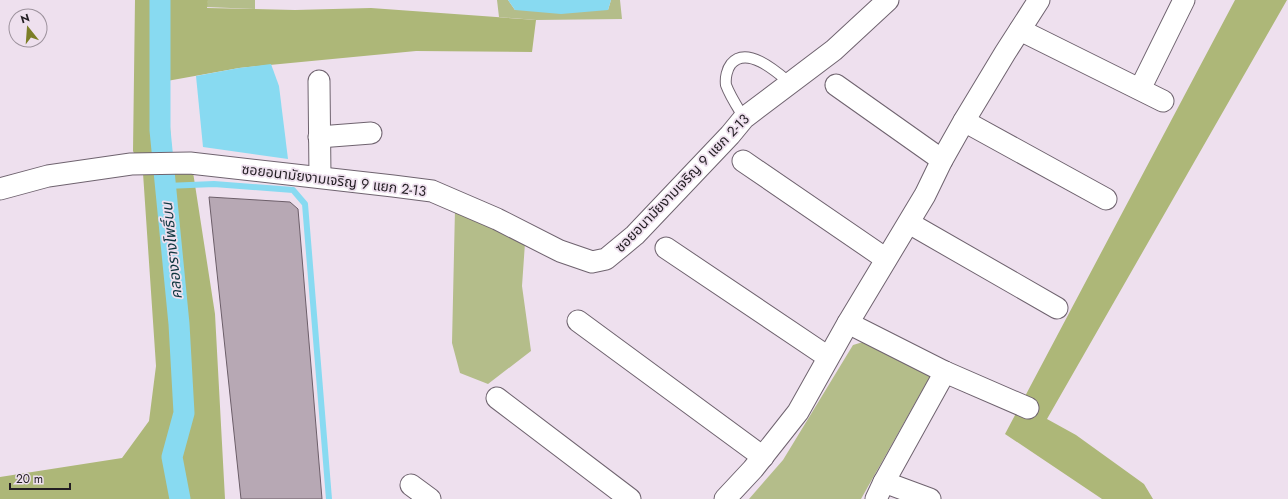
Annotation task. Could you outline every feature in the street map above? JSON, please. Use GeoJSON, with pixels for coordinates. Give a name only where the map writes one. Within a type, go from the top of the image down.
{"type":"FeatureCollection","features":[{"type":"Feature","properties":{"kind":"street","name":"ซอยอนามัยงามเจริญ 9 แยก 2-13"},"geometry":{"type":"LineString","coordinates":[[0,189],[48,176],[131,164],[190,164],[432,191],[496,219],[560,251],[586,261],[598,261],[606,259],[635,235],[730,135],[744,118],[834,50],[888,0]]}},
{"type":"Feature","properties":{"kind":"street"},"geometry":{"type":"LineString","coordinates":[[725,499],[762,457],[798,412],[828,357],[925,195],[942,160],[964,121],[1039,0]]}},
{"type":"Feature","properties":{"kind":"street"},"geometry":{"type":"LineString","coordinates":[[1140,89],[1184,0]]}},
{"type":"Feature","properties":{"kind":"street"},"geometry":{"type":"LineString","coordinates":[[1020,30],[1164,101]]}},
{"type":"Feature","properties":{"kind":"street"},"geometry":{"type":"LineString","coordinates":[[318,80],[320,178]]}},
{"type":"Feature","properties":{"kind":"street"},"geometry":{"type":"LineString","coordinates":[[836,85],[942,160]]}},
{"type":"Feature","properties":{"kind":"street"},"geometry":{"type":"LineString","coordinates":[[964,121],[1106,199]]}},
{"type":"Feature","properties":{"kind":"street"},"geometry":{"type":"LineString","coordinates":[[319,137],[371,133]]}},
{"type":"Feature","properties":{"kind":"street"},"geometry":{"type":"LineString","coordinates":[[743,162],[886,259]]}},
{"type":"Feature","properties":{"kind":"street"},"geometry":{"type":"LineString","coordinates":[[908,223],[1057,308]]}},
{"type":"Feature","properties":{"kind":"street"},"geometry":{"type":"LineString","coordinates":[[666,248],[828,357]]}},
{"type":"Feature","properties":{"kind":"street"},"geometry":{"type":"LineString","coordinates":[[578,322],[762,457]]}},
{"type":"Feature","properties":{"kind":"street"},"geometry":{"type":"LineString","coordinates":[[848,323],[945,372],[1028,408]]}},
{"type":"Feature","properties":{"kind":"street"},"geometry":{"type":"LineString","coordinates":[[930,499],[880,490],[945,372]]}},
{"type":"Feature","properties":{"kind":"street"},"geometry":{"type":"LineString","coordinates":[[497,398],[630,499]]}},
{"type":"Feature","properties":{"kind":"street"},"geometry":{"type":"LineString","coordinates":[[411,486],[430,499]]}},
{"type":"Feature","properties":{"kind":"lane"},"geometry":{"type":"LineString","coordinates":[[744,118],[726,84],[727,69],[734,60],[746,57],[762,62],[773,68],[790,83]]}},
{"type":"Feature","properties":{"kind":"green space"},"geometry":{"type":"Polygon","coordinates":[[[135,0],[208,0],[207,8],[295,10],[371,8],[536,20],[532,52],[416,51],[239,68],[167,81],[173,172],[193,172],[215,314],[225,499],[0,499],[0,477],[122,458],[149,421],[156,366],[143,173],[133,151],[135,0]]]}},
{"type":"Feature","properties":{"kind":"green space"},"geometry":{"type":"Polygon","coordinates":[[[208,0],[255,0],[255,9],[206,7],[208,0]]]}},
{"type":"Feature","properties":{"kind":"green space"},"geometry":{"type":"Polygon","coordinates":[[[497,0],[508,0],[515,10],[608,10],[611,0],[620,0],[622,19],[536,20],[499,17],[497,0]]]}},
{"type":"Feature","properties":{"kind":"green space"},"geometry":{"type":"Polygon","coordinates":[[[1235,0],[1287,0],[1047,419],[1076,435],[1144,484],[1153,499],[1102,499],[1005,434],[1235,0]]]}},
{"type":"Feature","properties":{"kind":"green space"},"geometry":{"type":"Polygon","coordinates":[[[455,209],[525,243],[522,286],[531,351],[488,384],[460,373],[452,343],[455,209]]]}},
{"type":"Feature","properties":{"kind":"green space"},"geometry":{"type":"Polygon","coordinates":[[[863,342],[932,373],[861,499],[749,499],[783,460],[853,345],[863,342]]]}},
{"type":"Feature","properties":{"kind":"water"},"geometry":{"type":"Polygon","coordinates":[[[508,0],[611,0],[608,10],[561,14],[515,10],[508,0]]]}},
{"type":"Feature","properties":{"kind":"water"},"geometry":{"type":"Polygon","coordinates":[[[271,64],[279,86],[288,159],[203,147],[196,76],[271,64]]]}},
{"type":"Feature","properties":{"kind":"building"},"geometry":{"type":"Polygon","coordinates":[[[209,197],[290,202],[298,209],[322,499],[241,499],[209,197]]]}},
{"type":"Feature","properties":{"kind":"waterway","name":"คลองรางโพธิ์บน"},"geometry":{"type":"LineString","coordinates":[[160,0],[160,130],[179,324],[184,413],[172,457],[180,499]]}},
{"type":"Feature","properties":{"kind":"waterway"},"geometry":{"type":"LineString","coordinates":[[166,186],[214,184],[293,190],[305,204],[329,499]]}}]}
